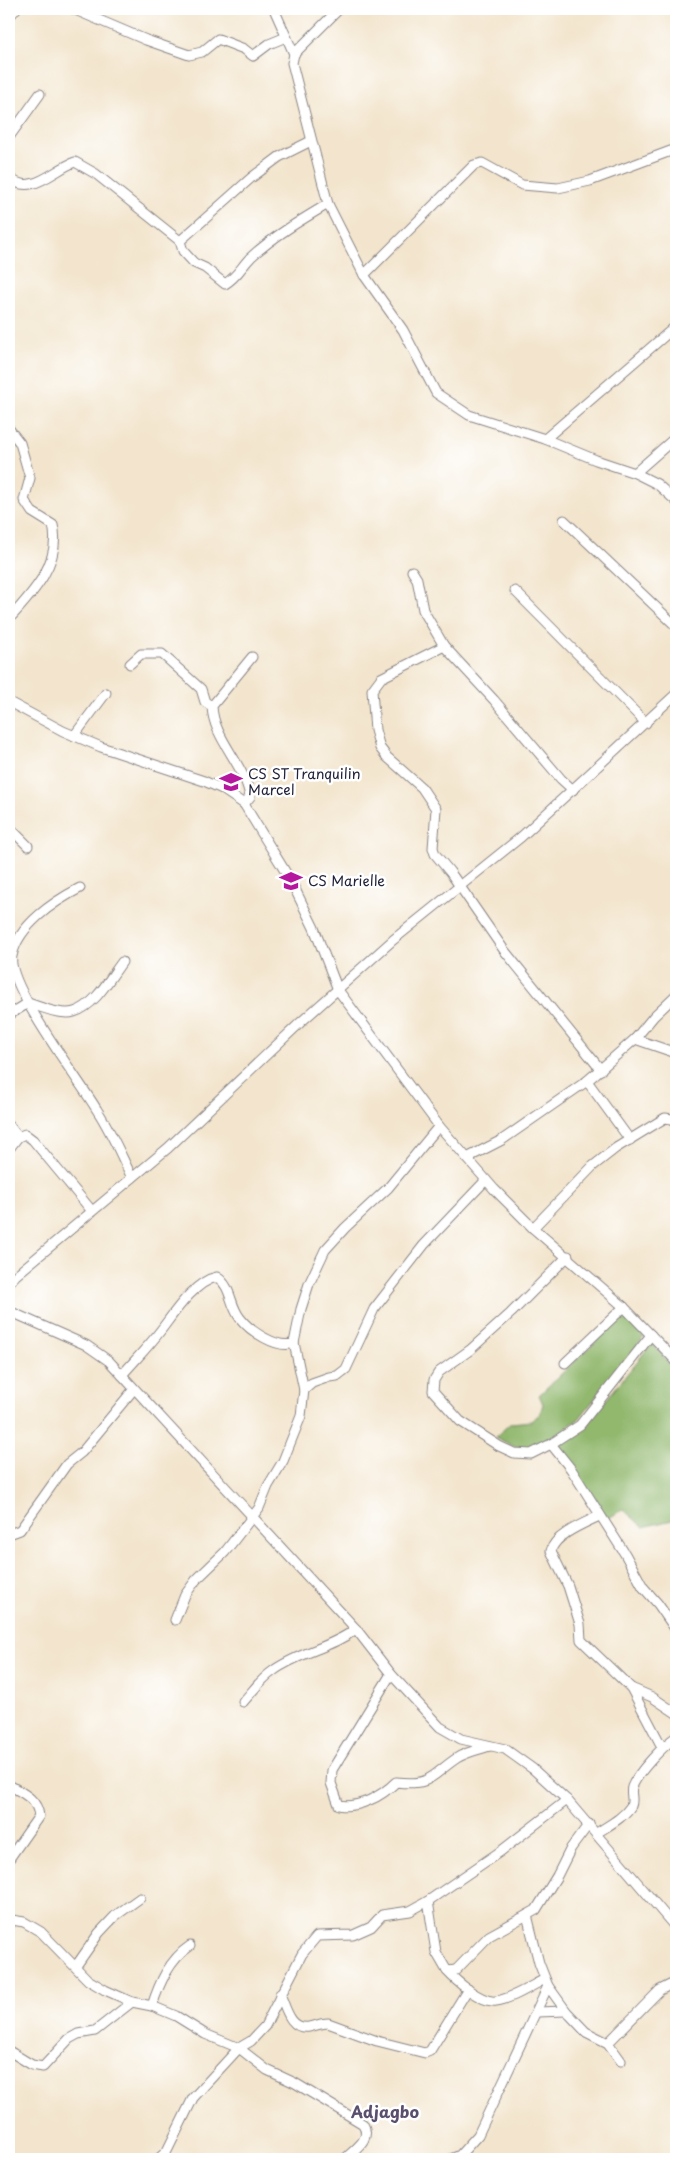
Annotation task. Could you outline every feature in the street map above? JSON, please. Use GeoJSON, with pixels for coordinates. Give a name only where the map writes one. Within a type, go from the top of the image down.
{"type":"FeatureCollection","features":[{"type":"Feature","properties":{"kind":"street"},"geometry":{"type":"LineString","coordinates":[[9,17],[16,9]]}},
{"type":"Feature","properties":{"kind":"street"},"geometry":{"type":"LineString","coordinates":[[73,9],[146,40],[189,55],[202,52],[218,39],[244,49],[253,56],[269,44],[286,37]]}},
{"type":"Feature","properties":{"kind":"street"},"geometry":{"type":"LineString","coordinates":[[274,9],[294,54]]}},
{"type":"Feature","properties":{"kind":"street"},"geometry":{"type":"LineString","coordinates":[[339,9],[294,54],[292,62],[311,141],[328,204],[364,275],[403,330],[436,393],[468,415],[545,440],[635,473],[657,484],[676,501]]}},
{"type":"Feature","properties":{"kind":"street"},"geometry":{"type":"LineString","coordinates":[[9,137],[40,94]]}},
{"type":"Feature","properties":{"kind":"street"},"geometry":{"type":"LineString","coordinates":[[180,241],[251,178],[279,157],[311,141]]}},
{"type":"Feature","properties":{"kind":"street"},"geometry":{"type":"LineString","coordinates":[[364,275],[474,165],[482,163],[522,185],[558,188],[590,181],[676,149]]}},
{"type":"Feature","properties":{"kind":"street"},"geometry":{"type":"LineString","coordinates":[[9,178],[26,186],[45,179],[63,166],[75,162],[96,174],[180,241],[183,251],[194,263],[205,268],[224,284],[236,278],[250,258],[288,228],[328,204]]}},
{"type":"Feature","properties":{"kind":"street"},"geometry":{"type":"LineString","coordinates":[[545,440],[676,326]]}},
{"type":"Feature","properties":{"kind":"street"},"geometry":{"type":"LineString","coordinates":[[9,429],[20,443],[30,478],[24,500],[32,512],[53,525],[55,535],[54,551],[47,569],[25,602],[9,619]]}},
{"type":"Feature","properties":{"kind":"street"},"geometry":{"type":"LineString","coordinates":[[635,473],[676,437]]}},
{"type":"Feature","properties":{"kind":"street"},"geometry":{"type":"LineString","coordinates":[[564,520],[676,626]]}},
{"type":"Feature","properties":{"kind":"street"},"geometry":{"type":"LineString","coordinates":[[412,571],[417,580],[422,610],[444,646],[494,700],[561,779],[573,790]]}},
{"type":"Feature","properties":{"kind":"street"},"geometry":{"type":"LineString","coordinates":[[516,591],[646,723]]}},
{"type":"Feature","properties":{"kind":"street"},"geometry":{"type":"LineString","coordinates":[[444,646],[380,678],[372,690],[375,730],[380,748],[387,757],[430,797],[436,809],[433,848],[435,854],[504,950],[601,1070]]}},
{"type":"Feature","properties":{"kind":"street"},"geometry":{"type":"LineString","coordinates":[[130,664],[141,654],[162,654],[200,689],[206,702],[212,706]]}},
{"type":"Feature","properties":{"kind":"street"},"geometry":{"type":"LineString","coordinates":[[244,804],[250,797],[248,783],[212,716],[212,706],[252,657]]}},
{"type":"Feature","properties":{"kind":"street"},"geometry":{"type":"LineString","coordinates":[[74,736],[106,693]]}},
{"type":"Feature","properties":{"kind":"street"},"geometry":{"type":"LineString","coordinates":[[9,1284],[16,1275],[168,1148],[269,1052],[393,940],[521,837],[676,694]]}},
{"type":"Feature","properties":{"kind":"street"},"geometry":{"type":"LineString","coordinates":[[9,702],[74,736],[114,752],[204,781],[222,789],[244,804],[292,881],[314,928],[338,990],[439,1126],[486,1180],[533,1228],[568,1256],[624,1307],[676,1361]]}},
{"type":"Feature","properties":{"kind":"street"},"geometry":{"type":"LineString","coordinates":[[9,827],[28,846]]}},
{"type":"Feature","properties":{"kind":"street"},"geometry":{"type":"LineString","coordinates":[[80,888],[36,918],[19,938],[12,957],[16,978],[28,1004],[99,1112],[132,1178]]}},
{"type":"Feature","properties":{"kind":"street"},"geometry":{"type":"LineString","coordinates":[[9,1015],[28,1004],[74,1013],[92,1001],[122,962]]}},
{"type":"Feature","properties":{"kind":"street"},"geometry":{"type":"LineString","coordinates":[[468,1158],[502,1140],[587,1081],[635,1040],[654,1016],[676,995]]}},
{"type":"Feature","properties":{"kind":"street"},"geometry":{"type":"LineString","coordinates":[[635,1040],[676,1053]]}},
{"type":"Feature","properties":{"kind":"street"},"geometry":{"type":"LineString","coordinates":[[587,1081],[630,1140]]}},
{"type":"Feature","properties":{"kind":"street"},"geometry":{"type":"LineString","coordinates":[[533,1228],[593,1166],[665,1118],[672,1119],[676,1124]]}},
{"type":"Feature","properties":{"kind":"street"},"geometry":{"type":"LineString","coordinates":[[9,1125],[18,1138]]}},
{"type":"Feature","properties":{"kind":"street"},"geometry":{"type":"LineString","coordinates":[[175,1620],[185,1595],[196,1580],[213,1564],[252,1519],[283,1461],[301,1416],[304,1390],[294,1343],[309,1284],[325,1250],[345,1228],[388,1188],[439,1126]]}},
{"type":"Feature","properties":{"kind":"street"},"geometry":{"type":"LineString","coordinates":[[9,1149],[18,1138],[25,1134],[43,1149],[92,1211]]}},
{"type":"Feature","properties":{"kind":"street"},"geometry":{"type":"LineString","coordinates":[[304,1390],[312,1383],[337,1376],[346,1369],[374,1309],[424,1245],[486,1180]]}},
{"type":"Feature","properties":{"kind":"street"},"geometry":{"type":"LineString","coordinates":[[568,1256],[511,1313],[470,1350],[439,1372],[434,1380],[433,1391],[460,1422],[498,1446],[514,1452],[531,1454],[551,1444],[580,1425],[651,1335]]}},
{"type":"Feature","properties":{"kind":"street"},"geometry":{"type":"LineString","coordinates":[[9,1268],[16,1275]]}},
{"type":"Feature","properties":{"kind":"street"},"geometry":{"type":"LineString","coordinates":[[122,1375],[162,1330],[184,1300],[209,1279],[217,1277],[228,1287],[240,1318],[257,1332],[282,1344],[288,1346],[294,1343]]}},
{"type":"Feature","properties":{"kind":"street"},"geometry":{"type":"LineString","coordinates":[[565,1363],[624,1307]]}},
{"type":"Feature","properties":{"kind":"street"},"geometry":{"type":"LineString","coordinates":[[9,1311],[86,1345],[109,1361],[252,1519],[356,1629],[391,1674],[440,1727],[461,1739],[505,1749],[533,1769],[567,1800],[589,1824],[676,1928]]}},
{"type":"Feature","properties":{"kind":"street"},"geometry":{"type":"LineString","coordinates":[[9,1534],[20,1530],[67,1464],[82,1452],[134,1389]]}},
{"type":"Feature","properties":{"kind":"street"},"geometry":{"type":"LineString","coordinates":[[551,1444],[571,1469],[599,1516],[626,1554],[642,1587],[658,1604],[676,1630]]}},
{"type":"Feature","properties":{"kind":"street"},"geometry":{"type":"LineString","coordinates":[[599,1516],[576,1527],[557,1540],[552,1546],[551,1551],[568,1586],[580,1624],[581,1640],[632,1688],[652,1697],[676,1713]]}},
{"type":"Feature","properties":{"kind":"street"},"geometry":{"type":"LineString","coordinates":[[243,1702],[272,1672],[316,1649],[334,1644],[356,1629]]}},
{"type":"Feature","properties":{"kind":"street"},"geometry":{"type":"LineString","coordinates":[[391,1674],[332,1770],[331,1783],[339,1805],[347,1806],[367,1800],[386,1792],[396,1782],[414,1784],[432,1779],[458,1756],[490,1746]]}},
{"type":"Feature","properties":{"kind":"street"},"geometry":{"type":"LineString","coordinates":[[632,1688],[662,1747]]}},
{"type":"Feature","properties":{"kind":"street"},"geometry":{"type":"LineString","coordinates":[[597,1834],[623,1815],[630,1807],[632,1803],[631,1790],[635,1780],[662,1747],[676,1737]]}},
{"type":"Feature","properties":{"kind":"street"},"geometry":{"type":"LineString","coordinates":[[9,1785],[34,1801],[38,1808],[39,1816],[9,1858]]}},
{"type":"Feature","properties":{"kind":"street"},"geometry":{"type":"LineString","coordinates":[[158,2159],[167,2151],[193,2098],[239,2048],[251,2041],[265,2026],[302,1954],[316,1936],[353,1935],[371,1927],[382,1915],[410,1911],[428,1901],[501,1851],[567,1800]]}},
{"type":"Feature","properties":{"kind":"street"},"geometry":{"type":"LineString","coordinates":[[447,1971],[456,1970],[489,1936],[536,1910],[571,1848],[589,1824]]}},
{"type":"Feature","properties":{"kind":"street"},"geometry":{"type":"LineString","coordinates":[[76,1966],[99,1933],[115,1916],[140,1898]]}},
{"type":"Feature","properties":{"kind":"street"},"geometry":{"type":"LineString","coordinates":[[428,1901],[436,1952],[447,1971],[456,1981],[494,2002],[547,1983]]}},
{"type":"Feature","properties":{"kind":"street"},"geometry":{"type":"LineString","coordinates":[[527,1915],[547,1983],[566,2011],[586,2032],[608,2043],[621,2061]]}},
{"type":"Feature","properties":{"kind":"street"},"geometry":{"type":"LineString","coordinates":[[9,1924],[12,1920],[24,1922],[41,1932],[88,1980],[132,2002],[152,2006],[176,2016],[206,2034],[239,2048],[267,2070],[295,2083],[363,2124],[366,2131],[365,2140],[345,2159]]}},
{"type":"Feature","properties":{"kind":"street"},"geometry":{"type":"LineString","coordinates":[[152,2006],[160,1983],[184,1950],[190,1946]]}},
{"type":"Feature","properties":{"kind":"street"},"geometry":{"type":"LineString","coordinates":[[608,2043],[660,1990],[676,1982]]}},
{"type":"Feature","properties":{"kind":"street"},"geometry":{"type":"LineString","coordinates":[[451,2159],[460,2155],[478,2135],[537,2012],[547,1983]]}},
{"type":"Feature","properties":{"kind":"street"},"geometry":{"type":"LineString","coordinates":[[280,1994],[291,2021],[297,2026],[308,2027],[320,2023],[328,2023],[377,2040],[425,2053],[430,2051],[468,1989]]}},
{"type":"Feature","properties":{"kind":"street"},"geometry":{"type":"LineString","coordinates":[[9,2051],[32,2065],[44,2067],[69,2039],[78,2034],[95,2031],[132,2002]]}},
{"type":"Feature","properties":{"kind":"street"},"geometry":{"type":"LineString","coordinates":[[537,2012],[566,2011]]}},
{"type":"Feature","properties":{"kind":"green space"},"geometry":{"type":"Polygon","coordinates":[[[624,1315],[644,1337],[578,1420],[532,1447],[515,1447],[495,1437],[511,1423],[531,1421],[540,1414],[543,1404],[539,1395],[624,1315]]]}},
{"type":"Feature","properties":{"kind":"green space"},"geometry":{"type":"Polygon","coordinates":[[[652,1343],[676,1372],[676,1519],[643,1527],[623,1509],[606,1520],[557,1444],[589,1421],[652,1343]]]}},
{"type":"Feature","properties":{"kind":"place","name":"CS ST Tranquilin Marcel"},"geometry":{"type":"Point","coordinates":[231,782]}},
{"type":"Feature","properties":{"kind":"place","name":"CS Marielle"},"geometry":{"type":"Point","coordinates":[291,881]}},
{"type":"Feature","properties":{"kind":"district","name":"Adjagbo"},"geometry":{"type":"Point","coordinates":[385,2112]}}]}
